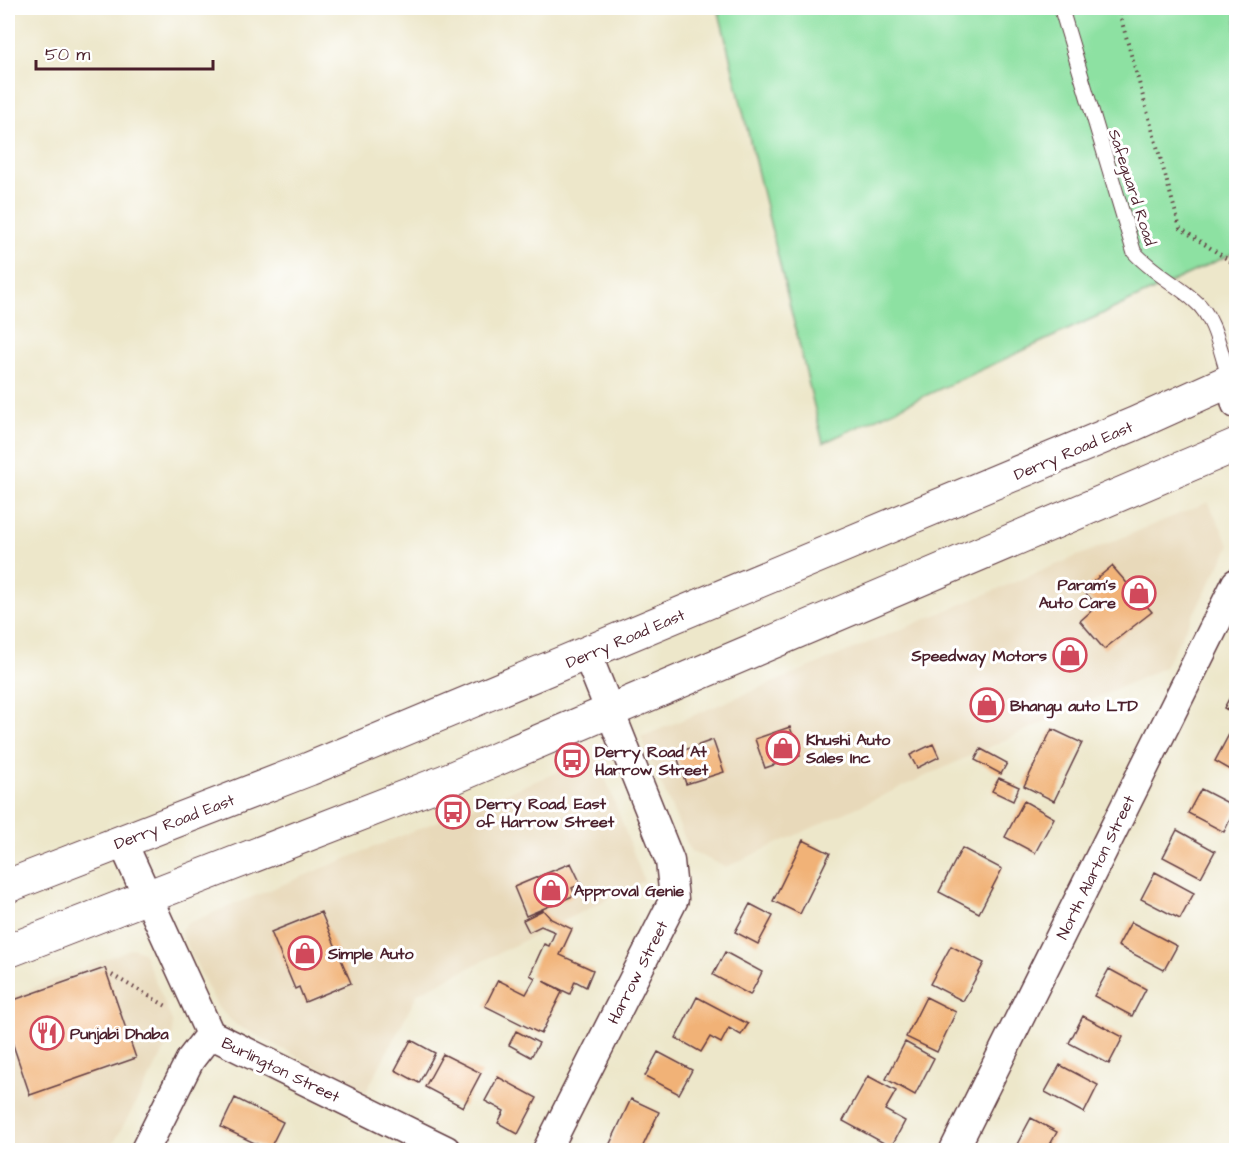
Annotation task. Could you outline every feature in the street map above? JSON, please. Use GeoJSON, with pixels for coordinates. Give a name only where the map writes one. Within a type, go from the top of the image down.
{"type":"FeatureCollection","features":[{"type":"Feature","properties":{"kind":"main road","name":"Derry Road East"},"geometry":{"type":"LineString","coordinates":[[8,886],[309,769],[1134,424],[1234,387]]}},
{"type":"Feature","properties":{"kind":"main road"},"geometry":{"type":"LineString","coordinates":[[8,951],[444,782],[1236,445]]}},
{"type":"Feature","properties":{"kind":"street","name":"North Alarton Street"},"geometry":{"type":"LineString","coordinates":[[954,1150],[1236,583]]}},
{"type":"Feature","properties":{"kind":"street","name":"Harrow Street"},"geometry":{"type":"LineString","coordinates":[[547,1150],[674,899],[670,861],[587,654]]}},
{"type":"Feature","properties":{"kind":"street","name":"Burlington Street"},"geometry":{"type":"LineString","coordinates":[[122,840],[210,1034],[446,1150]]}},
{"type":"Feature","properties":{"kind":"street"},"geometry":{"type":"LineString","coordinates":[[145,1150],[190,1060],[210,1034]]}},
{"type":"Feature","properties":{"kind":"lane","name":"Safeguard Road"},"geometry":{"type":"LineString","coordinates":[[1061,8],[1134,252],[1153,272],[1196,302],[1206,313],[1234,387]]}},
{"type":"Feature","properties":{"kind":"path"},"geometry":{"type":"LineString","coordinates":[[1118,8],[1180,228],[1236,266]]}},
{"type":"Feature","properties":{"kind":"path"},"geometry":{"type":"LineString","coordinates":[[112,975],[169,1008]]}},
{"type":"Feature","properties":{"kind":"shaded area"},"geometry":{"type":"Polygon","coordinates":[[[1208,502],[1230,546],[1165,667],[726,867],[690,851],[641,737],[1208,502]]]}},
{"type":"Feature","properties":{"kind":"shaded area"},"geometry":{"type":"Polygon","coordinates":[[[597,756],[644,881],[418,993],[366,1092],[236,1025],[218,1008],[181,933],[181,929],[186,924],[597,756]]]}},
{"type":"Feature","properties":{"kind":"shaded area"},"geometry":{"type":"Polygon","coordinates":[[[133,948],[143,952],[172,1021],[173,1035],[110,1150],[8,1150],[8,998],[133,948]]]}},
{"type":"Feature","properties":{"kind":"green space"},"geometry":{"type":"Polygon","coordinates":[[[718,8],[1236,8],[1236,252],[823,443],[718,8]]]}},
{"type":"Feature","properties":{"kind":"building"},"geometry":{"type":"Polygon","coordinates":[[[1112,566],[1152,612],[1104,649],[1080,621],[1097,606],[1083,590],[1112,566]]]}},
{"type":"Feature","properties":{"kind":"building"},"geometry":{"type":"Polygon","coordinates":[[[1236,686],[1236,715],[1224,708],[1236,686]]]}},
{"type":"Feature","properties":{"kind":"building"},"geometry":{"type":"Polygon","coordinates":[[[1234,725],[1236,727],[1236,773],[1215,761],[1234,725]]]}},
{"type":"Feature","properties":{"kind":"building"},"geometry":{"type":"Polygon","coordinates":[[[790,727],[800,756],[765,768],[755,739],[790,727]]]}},
{"type":"Feature","properties":{"kind":"building"},"geometry":{"type":"Polygon","coordinates":[[[1052,729],[1082,743],[1054,801],[1024,786],[1052,729]]]}},
{"type":"Feature","properties":{"kind":"building"},"geometry":{"type":"Polygon","coordinates":[[[713,740],[724,772],[686,784],[676,753],[713,740]]]}},
{"type":"Feature","properties":{"kind":"building"},"geometry":{"type":"Polygon","coordinates":[[[933,744],[939,757],[917,768],[910,755],[933,744]]]}},
{"type":"Feature","properties":{"kind":"building"},"geometry":{"type":"Polygon","coordinates":[[[981,749],[1007,763],[1001,774],[975,760],[981,749]]]}},
{"type":"Feature","properties":{"kind":"building"},"geometry":{"type":"Polygon","coordinates":[[[999,778],[1019,787],[1013,801],[992,791],[999,778]]]}},
{"type":"Feature","properties":{"kind":"building"},"geometry":{"type":"Polygon","coordinates":[[[1201,789],[1236,807],[1224,832],[1188,813],[1201,789]]]}},
{"type":"Feature","properties":{"kind":"building"},"geometry":{"type":"Polygon","coordinates":[[[1024,801],[1054,818],[1035,853],[1005,837],[1024,801]]]}},
{"type":"Feature","properties":{"kind":"building"},"geometry":{"type":"Polygon","coordinates":[[[1177,830],[1215,851],[1201,877],[1163,857],[1177,830]]]}},
{"type":"Feature","properties":{"kind":"building"},"geometry":{"type":"Polygon","coordinates":[[[803,840],[830,853],[800,914],[773,901],[803,840]]]}},
{"type":"Feature","properties":{"kind":"building"},"geometry":{"type":"Polygon","coordinates":[[[962,848],[1002,869],[979,913],[939,892],[962,848]]]}},
{"type":"Feature","properties":{"kind":"building"},"geometry":{"type":"Polygon","coordinates":[[[571,863],[581,884],[572,888],[575,895],[526,916],[514,887],[571,863]]]}},
{"type":"Feature","properties":{"kind":"building"},"geometry":{"type":"Polygon","coordinates":[[[1155,872],[1194,893],[1180,919],[1141,899],[1155,872]]]}},
{"type":"Feature","properties":{"kind":"building"},"geometry":{"type":"Polygon","coordinates":[[[750,904],[773,916],[758,944],[735,932],[750,904]]]}},
{"type":"Feature","properties":{"kind":"building"},"geometry":{"type":"Polygon","coordinates":[[[543,910],[551,919],[572,929],[560,955],[593,970],[586,987],[575,981],[570,994],[543,981],[562,992],[541,1034],[485,1006],[498,980],[526,994],[535,978],[530,975],[544,944],[549,946],[555,932],[541,926],[529,932],[523,920],[543,910]]]}},
{"type":"Feature","properties":{"kind":"building"},"geometry":{"type":"Polygon","coordinates":[[[321,912],[351,983],[305,1002],[299,987],[295,989],[271,932],[321,912]]]}},
{"type":"Feature","properties":{"kind":"building"},"geometry":{"type":"Polygon","coordinates":[[[1131,922],[1177,946],[1164,970],[1118,946],[1131,922]]]}},
{"type":"Feature","properties":{"kind":"building"},"geometry":{"type":"Polygon","coordinates":[[[951,946],[984,963],[963,1001],[930,984],[951,946]]]}},
{"type":"Feature","properties":{"kind":"building"},"geometry":{"type":"Polygon","coordinates":[[[725,952],[762,972],[750,995],[713,975],[725,952]]]}},
{"type":"Feature","properties":{"kind":"building"},"geometry":{"type":"Polygon","coordinates":[[[105,968],[136,1058],[30,1095],[8,1030],[8,1002],[105,968]]]}},
{"type":"Feature","properties":{"kind":"building"},"geometry":{"type":"Polygon","coordinates":[[[1109,969],[1146,989],[1132,1016],[1094,996],[1109,969]]]}},
{"type":"Feature","properties":{"kind":"building"},"geometry":{"type":"Polygon","coordinates":[[[697,997],[748,1024],[741,1035],[729,1028],[721,1043],[710,1037],[701,1052],[676,1038],[697,997]]]}},
{"type":"Feature","properties":{"kind":"building"},"geometry":{"type":"Polygon","coordinates":[[[926,997],[956,1012],[937,1052],[906,1037],[926,997]]]}},
{"type":"Feature","properties":{"kind":"building"},"geometry":{"type":"Polygon","coordinates":[[[1083,1016],[1123,1037],[1109,1064],[1069,1043],[1083,1016]]]}},
{"type":"Feature","properties":{"kind":"building"},"geometry":{"type":"Polygon","coordinates":[[[516,1031],[539,1043],[531,1057],[509,1045],[516,1031]]]}},
{"type":"Feature","properties":{"kind":"building"},"geometry":{"type":"Polygon","coordinates":[[[411,1040],[435,1053],[419,1083],[395,1070],[411,1040]]]}},
{"type":"Feature","properties":{"kind":"building"},"geometry":{"type":"Polygon","coordinates":[[[905,1042],[934,1058],[915,1095],[886,1079],[905,1042]]]}},
{"type":"Feature","properties":{"kind":"building"},"geometry":{"type":"Polygon","coordinates":[[[658,1052],[692,1070],[679,1094],[645,1076],[658,1052]]]}},
{"type":"Feature","properties":{"kind":"building"},"geometry":{"type":"Polygon","coordinates":[[[443,1054],[481,1073],[463,1107],[425,1087],[443,1054]]]}},
{"type":"Feature","properties":{"kind":"building"},"geometry":{"type":"Polygon","coordinates":[[[1060,1065],[1098,1085],[1084,1113],[1045,1092],[1060,1065]]]}},
{"type":"Feature","properties":{"kind":"building"},"geometry":{"type":"Polygon","coordinates":[[[868,1076],[896,1091],[885,1110],[905,1121],[891,1147],[843,1121],[868,1076]]]}},
{"type":"Feature","properties":{"kind":"building"},"geometry":{"type":"Polygon","coordinates":[[[498,1077],[537,1098],[518,1134],[498,1123],[504,1111],[485,1101],[498,1077]]]}},
{"type":"Feature","properties":{"kind":"building"},"geometry":{"type":"Polygon","coordinates":[[[235,1098],[283,1122],[269,1150],[221,1127],[235,1098]]]}},
{"type":"Feature","properties":{"kind":"building"},"geometry":{"type":"Polygon","coordinates":[[[631,1099],[659,1112],[641,1150],[607,1150],[631,1099]]]}},
{"type":"Feature","properties":{"kind":"building"},"geometry":{"type":"Polygon","coordinates":[[[1031,1118],[1057,1132],[1047,1150],[1015,1148],[1031,1118]]]}},
{"type":"Feature","properties":{"kind":"place","name":"Param’s Auto Care"},"geometry":{"type":"Point","coordinates":[1139,593]}},
{"type":"Feature","properties":{"kind":"place","name":"Speedway Motors"},"geometry":{"type":"Point","coordinates":[1070,655]}},
{"type":"Feature","properties":{"kind":"place","name":"Bhangu auto LTD"},"geometry":{"type":"Point","coordinates":[987,705]}},
{"type":"Feature","properties":{"kind":"place","name":"Khushi Auto Sales Inc"},"geometry":{"type":"Point","coordinates":[783,748]}},
{"type":"Feature","properties":{"kind":"place","name":"Derry Road At Harrow Street"},"geometry":{"type":"Point","coordinates":[572,760]}},
{"type":"Feature","properties":{"kind":"place","name":"Derry Road, East of Harrow Street"},"geometry":{"type":"Point","coordinates":[453,812]}},
{"type":"Feature","properties":{"kind":"place","name":"Approval Genie"},"geometry":{"type":"Point","coordinates":[551,890]}},
{"type":"Feature","properties":{"kind":"place","name":"Simple Auto"},"geometry":{"type":"Point","coordinates":[305,953]}},
{"type":"Feature","properties":{"kind":"place","name":"Punjabi Dhaba"},"geometry":{"type":"Point","coordinates":[47,1033]}}]}
